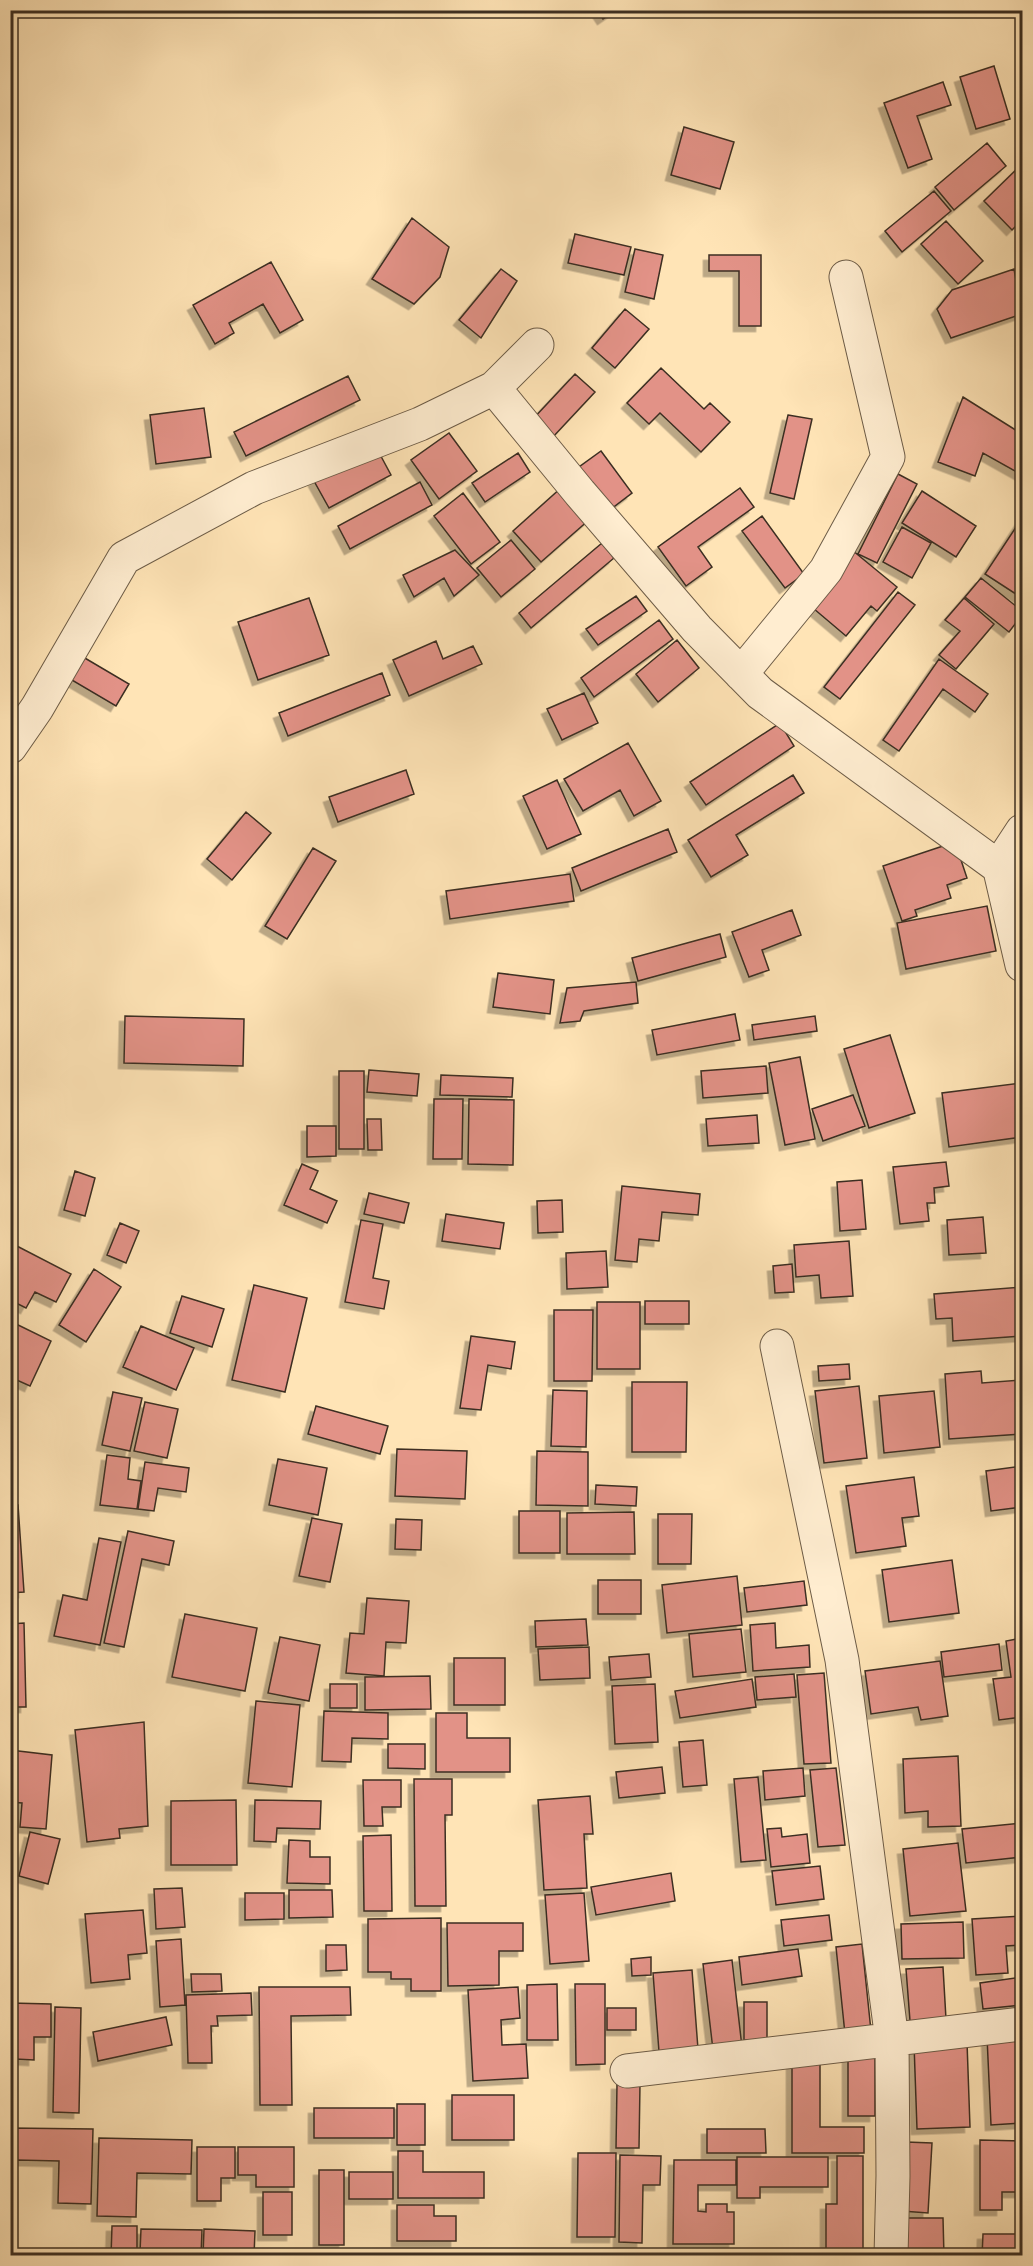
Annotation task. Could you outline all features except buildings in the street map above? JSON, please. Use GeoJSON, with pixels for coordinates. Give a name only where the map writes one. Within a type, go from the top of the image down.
{"type":"FeatureCollection","features":[{"type":"Feature","properties":{"kind":"street"},"geometry":{"type":"LineString","coordinates":[[741,674],[826,570],[888,457],[846,278]]}},
{"type":"Feature","properties":{"kind":"street"},"geometry":{"type":"LineString","coordinates":[[10,747],[37,708],[124,558],[254,488],[420,424],[494,388],[537,345]]}},
{"type":"Feature","properties":{"kind":"street"},"geometry":{"type":"LineString","coordinates":[[494,388],[681,611],[760,693],[1011,875]]}},
{"type":"Feature","properties":{"kind":"street"},"geometry":{"type":"LineString","coordinates":[[1023,831],[1011,875],[1023,965]]}},
{"type":"Feature","properties":{"kind":"street"},"geometry":{"type":"LineString","coordinates":[[777,1346],[842,1660],[892,2040],[891,2256]]}},
{"type":"Feature","properties":{"kind":"street"},"geometry":{"type":"LineString","coordinates":[[627,2071],[1023,2024]]}}]}
